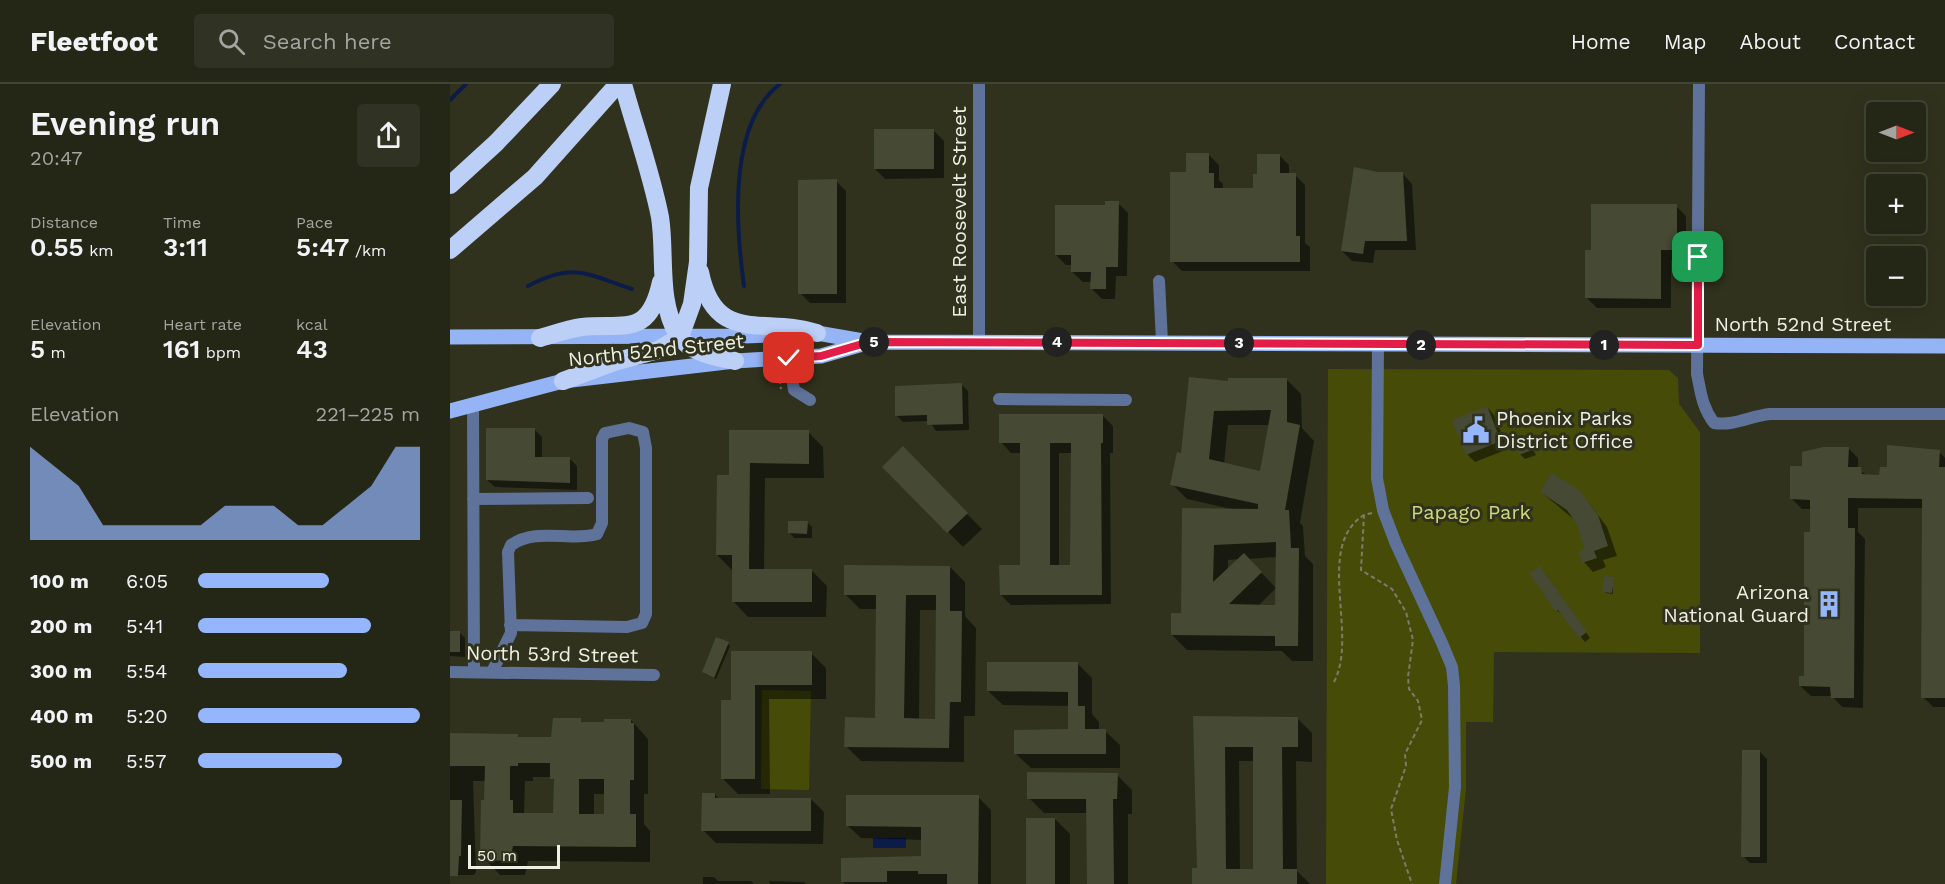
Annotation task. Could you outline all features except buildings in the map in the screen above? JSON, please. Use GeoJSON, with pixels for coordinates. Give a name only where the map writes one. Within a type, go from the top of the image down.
{"type":"FeatureCollection","features":[{"type":"Feature","properties":{"kind":"highway"},"geometry":{"type":"LineString","coordinates":[[450,185],[496,143],[552,84]]}},
{"type":"Feature","properties":{"kind":"highway"},"geometry":{"type":"LineString","coordinates":[[450,250],[535,177],[621,84]]}},
{"type":"Feature","properties":{"kind":"highway"},"geometry":{"type":"LineString","coordinates":[[621,84],[658,211],[666,299],[680,337],[706,355],[735,361]]}},
{"type":"Feature","properties":{"kind":"highway"},"geometry":{"type":"LineString","coordinates":[[563,381],[614,362],[658,350],[680,337],[692,304],[698,262],[699,188],[722,84]]}},
{"type":"Feature","properties":{"kind":"highway"},"geometry":{"type":"LineString","coordinates":[[698,262],[703,289],[709,301],[729,321],[739,325],[796,326],[816,333]]}},
{"type":"Feature","properties":{"kind":"highway"},"geometry":{"type":"LineString","coordinates":[[540,338],[581,327],[622,327],[639,323],[656,302],[664,269]]}},
{"type":"Feature","properties":{"kind":"main road","name":"North 52nd Street"},"geometry":{"type":"LineString","coordinates":[[450,337],[680,337],[816,333],[869,342],[1945,346]]}},
{"type":"Feature","properties":{"kind":"main road","name":"North 52nd Street"},"geometry":{"type":"LineString","coordinates":[[450,411],[563,381],[735,361],[783,363],[821,356],[869,342]]}},
{"type":"Feature","properties":{"kind":"street","name":"East Roosevelt Street"},"geometry":{"type":"LineString","coordinates":[[979,84],[979,341]]}},
{"type":"Feature","properties":{"kind":"street"},"geometry":{"type":"LineString","coordinates":[[1699,84],[1697,374],[1703,408],[1714,423],[1731,425],[1755,415],[1770,414],[1945,414]]}},
{"type":"Feature","properties":{"kind":"street"},"geometry":{"type":"LineString","coordinates":[[1159,281],[1162,342]]}},
{"type":"Feature","properties":{"kind":"street"},"geometry":{"type":"LineString","coordinates":[[1378,345],[1377,478],[1383,510],[1452,667],[1455,787],[1445,884]]}},
{"type":"Feature","properties":{"kind":"street"},"geometry":{"type":"LineString","coordinates":[[783,363],[794,390],[810,400]]}},
{"type":"Feature","properties":{"kind":"street"},"geometry":{"type":"LineString","coordinates":[[999,399],[1125,400]]}},
{"type":"Feature","properties":{"kind":"street"},"geometry":{"type":"LineString","coordinates":[[472,404],[474,672]]}},
{"type":"Feature","properties":{"kind":"street"},"geometry":{"type":"LineString","coordinates":[[492,672],[511,633],[510,625],[508,552],[511,544],[532,536],[587,537],[597,534],[602,523],[602,438],[605,433],[629,428],[643,432],[646,447],[646,614],[642,622],[627,627],[510,625]]}},
{"type":"Feature","properties":{"kind":"street"},"geometry":{"type":"LineString","coordinates":[[473,499],[588,498]]}},
{"type":"Feature","properties":{"kind":"street","name":"North 53rd Street"},"geometry":{"type":"LineString","coordinates":[[450,672],[654,675]]}},
{"type":"Feature","properties":{"kind":"path"},"geometry":{"type":"LineString","coordinates":[[779,386],[783,363]]}},
{"type":"Feature","properties":{"kind":"path"},"geometry":{"type":"LineString","coordinates":[[1334,682],[1342,659],[1344,637],[1338,564],[1344,543],[1353,525],[1364,515],[1383,510]]}},
{"type":"Feature","properties":{"kind":"path"},"geometry":{"type":"LineString","coordinates":[[1364,515],[1361,570],[1392,589],[1409,621],[1413,640],[1408,677],[1409,688],[1418,701],[1422,720],[1405,754],[1406,766],[1391,809],[1397,840],[1412,884]]}},
{"type":"Feature","properties":{"kind":"green space","name":"Papago Park"},"geometry":{"type":"Polygon","coordinates":[[[1328,369],[1669,370],[1678,378],[1679,404],[1700,432],[1700,653],[1494,652],[1493,722],[1466,722],[1466,789],[1456,884],[1326,884],[1328,369]]]}},
{"type":"Feature","properties":{"kind":"green space"},"geometry":{"type":"Polygon","coordinates":[[[762,690],[811,691],[809,790],[761,789],[762,690]]]}},
{"type":"Feature","properties":{"kind":"water"},"geometry":{"type":"Polygon","coordinates":[[[873,838],[906,838],[906,848],[873,848],[873,838]]]}},
{"type":"Feature","properties":{"kind":"waterway"},"geometry":{"type":"LineString","coordinates":[[450,100],[466,84]]}},
{"type":"Feature","properties":{"kind":"waterway"},"geometry":{"type":"LineString","coordinates":[[744,286],[738,207],[743,150],[751,124],[763,102],[780,84]]}},
{"type":"Feature","properties":{"kind":"waterway"},"geometry":{"type":"LineString","coordinates":[[528,286],[557,274],[569,272],[591,275],[632,289]]}},
{"type":"Feature","properties":{"kind":"place","name":"Phoenix Parks District Office"},"geometry":{"type":"Point","coordinates":[1476,430]}},
{"type":"Feature","properties":{"kind":"place","name":"Arizona National Guard"},"geometry":{"type":"Point","coordinates":[1829,604]}},
{"type":"Feature","properties":{"kind":"route"},"geometry":{"type":"LineString","coordinates":[[789,358],[821,356],[869,342],[1698,345],[1698,257]]}}]}
